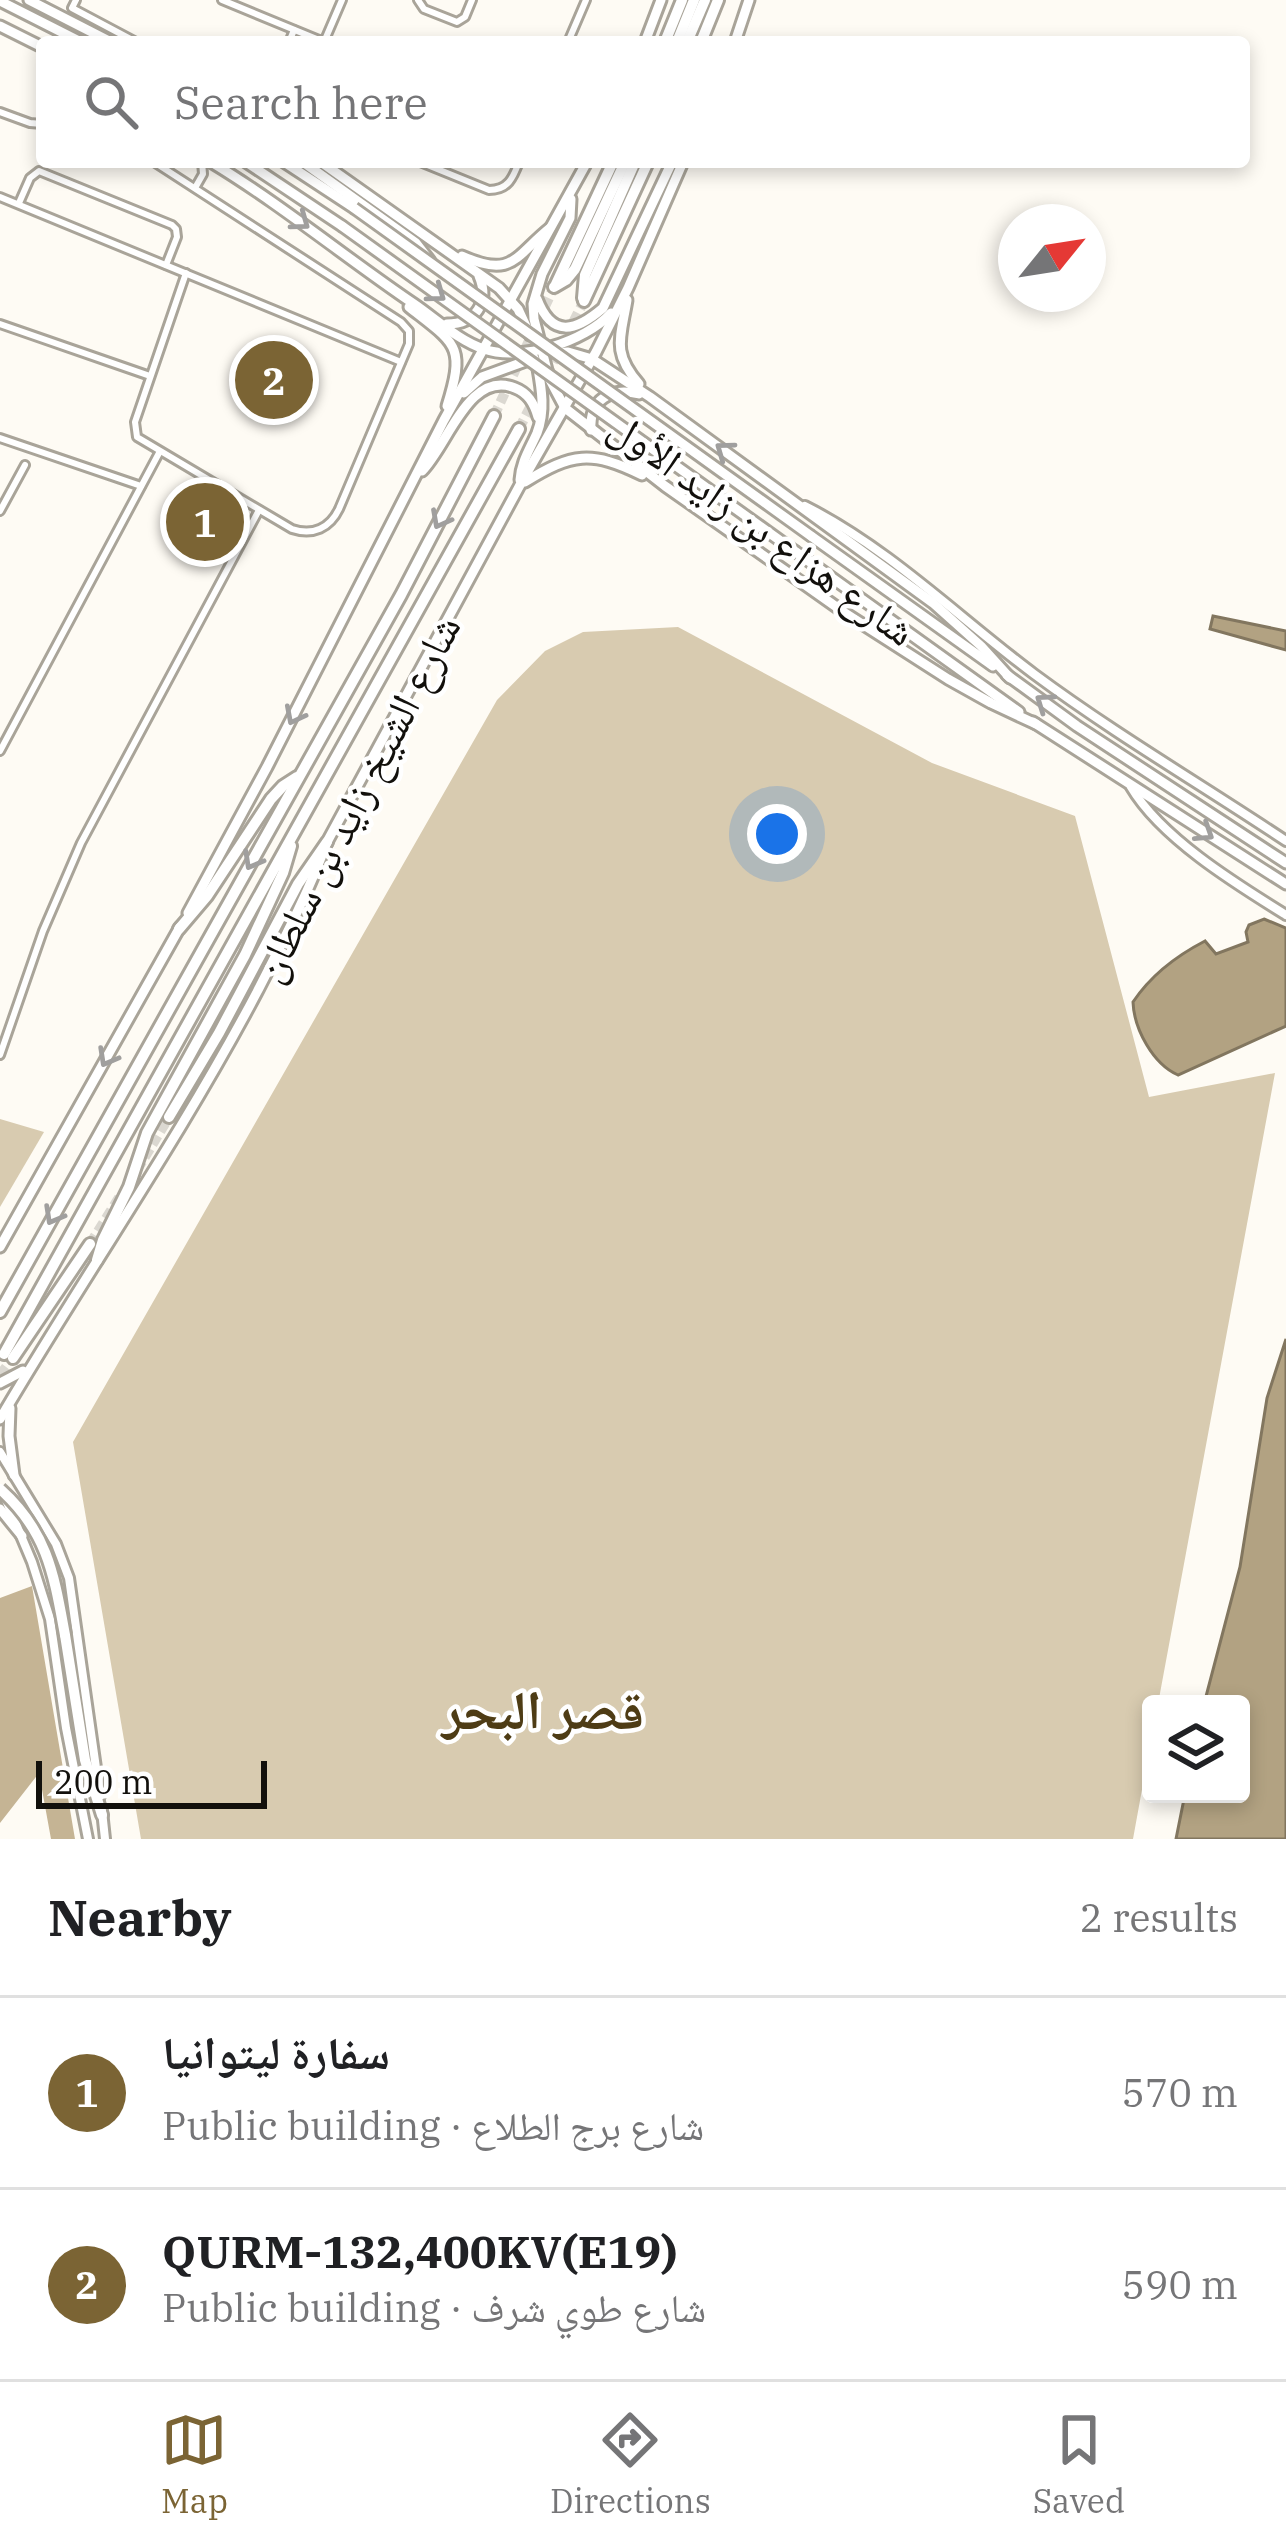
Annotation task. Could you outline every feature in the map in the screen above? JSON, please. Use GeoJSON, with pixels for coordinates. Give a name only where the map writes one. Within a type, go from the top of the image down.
{"type":"FeatureCollection","features":[{"type":"Feature","properties":{"kind":"highway"},"geometry":{"type":"LineString","coordinates":[[667,36],[682,0]]}},
{"type":"Feature","properties":{"kind":"highway"},"geometry":{"type":"LineString","coordinates":[[679,36],[694,0]]}},
{"type":"Feature","properties":{"kind":"highway"},"geometry":{"type":"LineString","coordinates":[[690,36],[705,0]]}},
{"type":"Feature","properties":{"kind":"highway"},"geometry":{"type":"LineString","coordinates":[[703,36],[718,0]]}},
{"type":"Feature","properties":{"kind":"highway"},"geometry":{"type":"LineString","coordinates":[[610,168],[554,287],[575,269],[622,168]]}},
{"type":"Feature","properties":{"kind":"highway"},"geometry":{"type":"LineString","coordinates":[[631,168],[585,275],[584,301],[645,168]]}},
{"type":"Feature","properties":{"kind":"highway","name":"شارع الشيخ زايد بن سلطان"},"geometry":{"type":"LineString","coordinates":[[0,1312],[401,595],[494,416]]}},
{"type":"Feature","properties":{"kind":"highway","name":"شارع الشيخ زايد بن سلطان"},"geometry":{"type":"LineString","coordinates":[[90,1244],[8,1356],[519,429]]}},
{"type":"Feature","properties":{"kind":"highway"},"geometry":{"type":"LineString","coordinates":[[179,929],[200,906],[271,799],[299,776]]}},
{"type":"Feature","properties":{"kind":"highway"},"geometry":{"type":"LineString","coordinates":[[98,1260],[147,1133],[271,902],[291,838]]}},
{"type":"Feature","properties":{"kind":"highway"},"geometry":{"type":"LineString","coordinates":[[170,1118],[298,884],[327,842]]}},
{"type":"Feature","properties":{"kind":"highway"},"geometry":{"type":"LineString","coordinates":[[0,1488],[27,1517],[54,1574],[85,1760],[102,1814]]}},
{"type":"Feature","properties":{"kind":"main road"},"geometry":{"type":"LineString","coordinates":[[29,0],[99,36]]}},
{"type":"Feature","properties":{"kind":"main road"},"geometry":{"type":"LineString","coordinates":[[647,36],[662,0]]}},
{"type":"Feature","properties":{"kind":"main road"},"geometry":{"type":"LineString","coordinates":[[737,36],[749,0]]}},
{"type":"Feature","properties":{"kind":"main road"},"geometry":{"type":"LineString","coordinates":[[0,1],[69,36]]}},
{"type":"Feature","properties":{"kind":"main road"},"geometry":{"type":"LineString","coordinates":[[0,26],[36,44]]}},
{"type":"Feature","properties":{"kind":"main road"},"geometry":{"type":"LineString","coordinates":[[220,168],[484,349],[568,352],[592,359],[799,503],[950,617],[1010,678]]}},
{"type":"Feature","properties":{"kind":"main road","name":"شارع هزاع بن زايد الأول"},"geometry":{"type":"LineString","coordinates":[[255,168],[1036,724],[1286,884]]}},
{"type":"Feature","properties":{"kind":"main road","name":"شارع هزاع بن زايد الأول"},"geometry":{"type":"LineString","coordinates":[[294,168],[356,204],[1010,678],[1283,861]]}},
{"type":"Feature","properties":{"kind":"main road"},"geometry":{"type":"LineString","coordinates":[[311,168],[356,204]]}},
{"type":"Feature","properties":{"kind":"main road"},"geometry":{"type":"LineString","coordinates":[[330,168],[512,300],[565,408],[591,430],[899,649],[991,704],[1036,724]]}},
{"type":"Feature","properties":{"kind":"main road"},"geometry":{"type":"LineString","coordinates":[[0,1247],[267,767],[445,420],[584,168]]}},
{"type":"Feature","properties":{"kind":"main road"},"geometry":{"type":"LineString","coordinates":[[535,294],[549,321],[563,328],[586,321],[602,308],[669,168]]}},
{"type":"Feature","properties":{"kind":"main road","name":"شارع الشيخ زايد بن سلطان"},"geometry":{"type":"LineString","coordinates":[[0,1419],[227,1048],[302,904],[327,842],[592,359],[680,168]]}},
{"type":"Feature","properties":{"kind":"main road"},"geometry":{"type":"LineString","coordinates":[[520,485],[542,406],[535,294],[570,218],[570,196]]}},
{"type":"Feature","properties":{"kind":"main road"},"geometry":{"type":"LineString","coordinates":[[440,245],[482,264],[502,265],[523,256],[554,225]]}},
{"type":"Feature","properties":{"kind":"main road"},"geometry":{"type":"LineString","coordinates":[[442,323],[462,323],[478,311],[484,292],[477,273]]}},
{"type":"Feature","properties":{"kind":"main road"},"geometry":{"type":"LineString","coordinates":[[388,286],[442,333],[455,352],[458,369],[445,420]]}},
{"type":"Feature","properties":{"kind":"main road"},"geometry":{"type":"LineString","coordinates":[[445,420],[477,380],[593,329],[628,288]]}},
{"type":"Feature","properties":{"kind":"main road"},"geometry":{"type":"LineString","coordinates":[[628,288],[619,352],[629,373],[650,397]]}},
{"type":"Feature","properties":{"kind":"main road"},"geometry":{"type":"LineString","coordinates":[[416,476],[436,455],[471,398],[486,388],[502,385],[521,391],[534,405],[539,428]]}},
{"type":"Feature","properties":{"kind":"main road"},"geometry":{"type":"LineString","coordinates":[[591,430],[595,406],[608,394],[626,391],[650,397]]}},
{"type":"Feature","properties":{"kind":"main road"},"geometry":{"type":"LineString","coordinates":[[520,485],[558,463],[590,457],[613,461],[665,486]]}},
{"type":"Feature","properties":{"kind":"main road"},"geometry":{"type":"LineString","coordinates":[[0,1383],[32,1364]]}},
{"type":"Feature","properties":{"kind":"main road"},"geometry":{"type":"LineString","coordinates":[[11,1400],[14,1475]]}},
{"type":"Feature","properties":{"kind":"main road"},"geometry":{"type":"LineString","coordinates":[[0,1509],[22,1535]]}},
{"type":"Feature","properties":{"kind":"street"},"geometry":{"type":"LineString","coordinates":[[76,0],[72,8],[125,36]]}},
{"type":"Feature","properties":{"kind":"street"},"geometry":{"type":"LineString","coordinates":[[222,0],[309,36]]}},
{"type":"Feature","properties":{"kind":"street"},"geometry":{"type":"LineString","coordinates":[[327,36],[342,0]]}},
{"type":"Feature","properties":{"kind":"street"},"geometry":{"type":"LineString","coordinates":[[418,0],[424,9],[457,22],[465,17],[472,0]]}},
{"type":"Feature","properties":{"kind":"street"},"geometry":{"type":"LineString","coordinates":[[571,36],[586,0]]}},
{"type":"Feature","properties":{"kind":"street"},"geometry":{"type":"LineString","coordinates":[[292,36],[294,30]]}},
{"type":"Feature","properties":{"kind":"street"},"geometry":{"type":"LineString","coordinates":[[0,112],[36,124]]}},
{"type":"Feature","properties":{"kind":"street"},"geometry":{"type":"LineString","coordinates":[[163,168],[406,326],[410,338],[401,362],[339,509],[328,524],[302,532],[140,441],[135,422],[186,273]]}},
{"type":"Feature","properties":{"kind":"street"},"geometry":{"type":"LineString","coordinates":[[195,188],[205,168]]}},
{"type":"Feature","properties":{"kind":"street"},"geometry":{"type":"LineString","coordinates":[[435,168],[496,190],[512,180],[517,168]]}},
{"type":"Feature","properties":{"kind":"street"},"geometry":{"type":"LineString","coordinates":[[203,174],[224,170]]}},
{"type":"Feature","properties":{"kind":"street"},"geometry":{"type":"LineString","coordinates":[[19,203],[31,175],[39,171],[172,225],[177,237],[166,265]]}},
{"type":"Feature","properties":{"kind":"street"},"geometry":{"type":"LineString","coordinates":[[0,195],[401,362]]}},
{"type":"Feature","properties":{"kind":"street"},"geometry":{"type":"LineString","coordinates":[[0,324],[150,376]]}},
{"type":"Feature","properties":{"kind":"street"},"geometry":{"type":"LineString","coordinates":[[0,438],[141,486]]}},
{"type":"Feature","properties":{"kind":"street"},"geometry":{"type":"LineString","coordinates":[[0,751],[159,452]]}},
{"type":"Feature","properties":{"kind":"street"},"geometry":{"type":"LineString","coordinates":[[0,512],[25,465]]}},
{"type":"Feature","properties":{"kind":"street"},"geometry":{"type":"LineString","coordinates":[[799,503],[924,585],[1085,711],[1286,841]]}},
{"type":"Feature","properties":{"kind":"street"},"geometry":{"type":"LineString","coordinates":[[0,1055],[43,931],[81,843],[259,510]]}},
{"type":"Feature","properties":{"kind":"street"},"geometry":{"type":"LineString","coordinates":[[1131,785],[1163,826],[1286,915]]}},
{"type":"Feature","properties":{"kind":"street"},"geometry":{"type":"LineString","coordinates":[[0,1452],[56,1544],[69,1578],[106,1839]]}},
{"type":"Feature","properties":{"kind":"street"},"geometry":{"type":"LineString","coordinates":[[0,1488],[22,1535],[50,1619],[87,1838]]}},
{"type":"Feature","properties":{"kind":"shaded area"},"geometry":{"type":"Polygon","coordinates":[[[1213,616],[1286,631],[1286,650],[1210,629],[1213,616]]]}},
{"type":"Feature","properties":{"kind":"shaded area"},"geometry":{"type":"Polygon","coordinates":[[[678,627],[932,763],[1075,816],[1149,1097],[1275,1073],[1160,1695],[1142,1695],[1142,1790],[1133,1839],[141,1839],[73,1442],[497,700],[545,651],[583,632],[678,627]]]}},
{"type":"Feature","properties":{"kind":"shaded area"},"geometry":{"type":"Polygon","coordinates":[[[1264,919],[1286,928],[1286,1026],[1178,1075],[1169,1070],[1146,1044],[1133,1002],[1184,953],[1205,941],[1216,954],[1248,942],[1249,925],[1264,919]]]}},
{"type":"Feature","properties":{"kind":"shaded area"},"geometry":{"type":"Polygon","coordinates":[[[0,1119],[44,1132],[0,1207],[0,1119]]]}},
{"type":"Feature","properties":{"kind":"shaded area"},"geometry":{"type":"Polygon","coordinates":[[[1286,1339],[1286,1839],[1176,1839],[1183,1803],[1250,1803],[1250,1695],[1206,1695],[1240,1567],[1267,1398],[1286,1339]]]}},
{"type":"Feature","properties":{"kind":"shaded area"},"geometry":{"type":"Polygon","coordinates":[[[32,1586],[75,1839],[51,1839],[39,1773],[0,1823],[0,1598],[32,1586]]]}},
{"type":"Feature","properties":{"kind":"tunnel"},"geometry":{"type":"LineString","coordinates":[[494,416],[554,287]]}},
{"type":"Feature","properties":{"kind":"tunnel"},"geometry":{"type":"LineString","coordinates":[[519,429],[584,301]]}},
{"type":"Feature","properties":{"kind":"tunnel"},"geometry":{"type":"LineString","coordinates":[[137,1170],[169,1117]]}},
{"type":"Feature","properties":{"kind":"tunnel"},"geometry":{"type":"LineString","coordinates":[[90,1244],[120,1196]]}},
{"type":"Feature","properties":{"kind":"tunnel"},"geometry":{"type":"LineString","coordinates":[[0,1375],[13,1358]]}},
{"type":"Feature","properties":{"kind":"place","name":"QURM-132,400KV(E19)"},"geometry":{"type":"Point","coordinates":[274,380]}},
{"type":"Feature","properties":{"kind":"place","name":"سفارة ليتوانيا"},"geometry":{"type":"Point","coordinates":[205,522]}},
{"type":"Feature","properties":{"kind":"district","name":"قصر البحر"},"geometry":{"type":"Point","coordinates":[543,1709]}}]}
